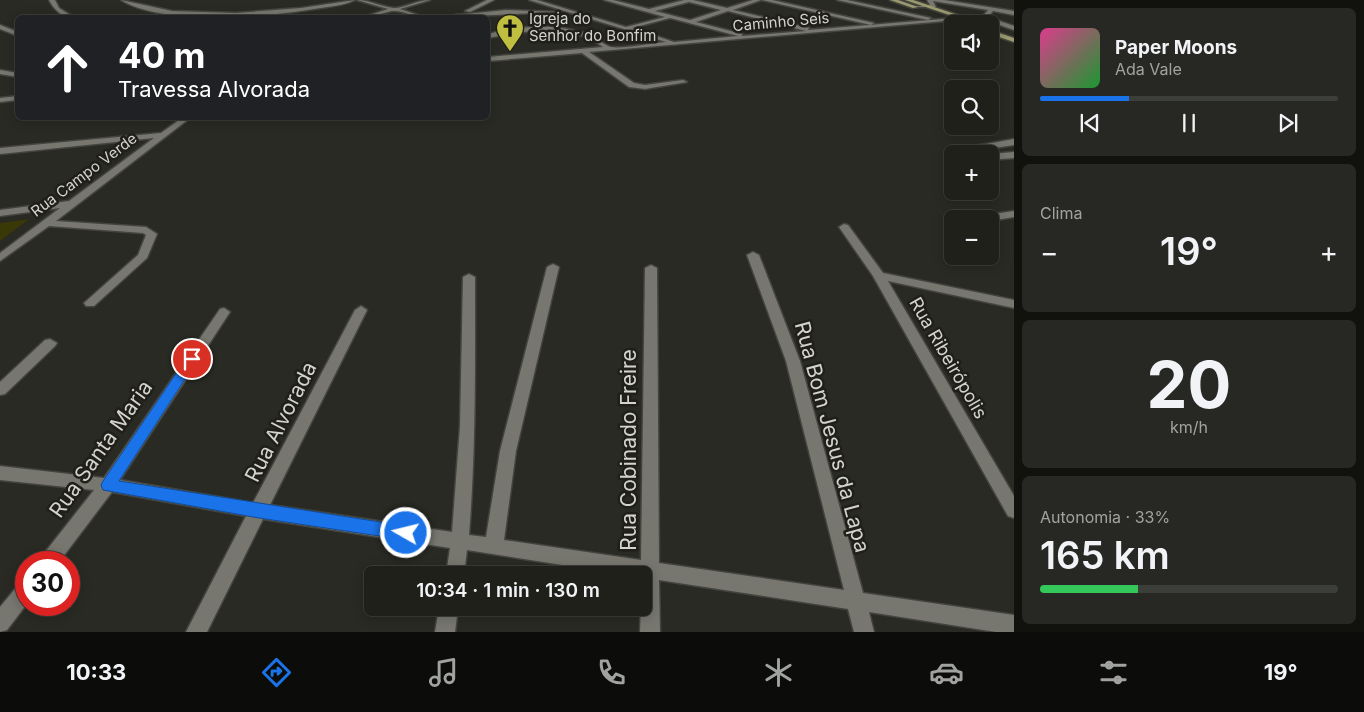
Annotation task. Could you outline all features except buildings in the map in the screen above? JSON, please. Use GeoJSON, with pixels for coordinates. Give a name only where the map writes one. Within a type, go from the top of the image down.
{"type":"FeatureCollection","features":[{"type":"Feature","properties":{"kind":"main road"},"geometry":{"type":"LineString","coordinates":[[893,0],[944,17]]}},
{"type":"Feature","properties":{"kind":"main road"},"geometry":{"type":"LineString","coordinates":[[908,0],[929,3],[959,15]]}},
{"type":"Feature","properties":{"kind":"main road"},"geometry":{"type":"LineString","coordinates":[[999,29],[1014,34]]}},
{"type":"Feature","properties":{"kind":"main road"},"geometry":{"type":"LineString","coordinates":[[999,35],[1014,40]]}},
{"type":"Feature","properties":{"kind":"street"},"geometry":{"type":"LineString","coordinates":[[52,0],[57,9],[68,15]]}},
{"type":"Feature","properties":{"kind":"street"},"geometry":{"type":"LineString","coordinates":[[124,0],[148,8],[189,13],[281,12],[352,0]]}},
{"type":"Feature","properties":{"kind":"street"},"geometry":{"type":"LineString","coordinates":[[360,0],[416,15]]}},
{"type":"Feature","properties":{"kind":"street"},"geometry":{"type":"LineString","coordinates":[[375,15],[427,0]]}},
{"type":"Feature","properties":{"kind":"street"},"geometry":{"type":"LineString","coordinates":[[457,15],[491,0]]}},
{"type":"Feature","properties":{"kind":"street"},"geometry":{"type":"LineString","coordinates":[[532,0],[678,44]]}},
{"type":"Feature","properties":{"kind":"street"},"geometry":{"type":"LineString","coordinates":[[544,4],[563,0]]}},
{"type":"Feature","properties":{"kind":"street"},"geometry":{"type":"LineString","coordinates":[[607,0],[751,38]]}},
{"type":"Feature","properties":{"kind":"street"},"geometry":{"type":"LineString","coordinates":[[648,12],[688,0],[819,32]]}},
{"type":"Feature","properties":{"kind":"street"},"geometry":{"type":"LineString","coordinates":[[688,22],[758,0]]}},
{"type":"Feature","properties":{"kind":"street"},"geometry":{"type":"LineString","coordinates":[[765,0],[883,26]]}},
{"type":"Feature","properties":{"kind":"street"},"geometry":{"type":"LineString","coordinates":[[840,0],[941,21]]}},
{"type":"Feature","properties":{"kind":"street"},"geometry":{"type":"LineString","coordinates":[[935,0],[1014,13]]}},
{"type":"Feature","properties":{"kind":"street"},"geometry":{"type":"LineString","coordinates":[[915,7],[929,3]]}},
{"type":"Feature","properties":{"kind":"street"},"geometry":{"type":"LineString","coordinates":[[991,10],[985,17],[987,19],[1014,28]]}},
{"type":"Feature","properties":{"kind":"street"},"geometry":{"type":"LineString","coordinates":[[474,15],[506,12],[575,13]]}},
{"type":"Feature","properties":{"kind":"street"},"geometry":{"type":"LineString","coordinates":[[185,15],[189,13]]}},
{"type":"Feature","properties":{"kind":"street"},"geometry":{"type":"LineString","coordinates":[[627,28],[669,17]]}},
{"type":"Feature","properties":{"kind":"street","name":"Caminho Seis"},"geometry":{"type":"LineString","coordinates":[[490,60],[944,21]]}},
{"type":"Feature","properties":{"kind":"street"},"geometry":{"type":"LineString","coordinates":[[0,26],[15,33]]}},
{"type":"Feature","properties":{"kind":"street"},"geometry":{"type":"LineString","coordinates":[[490,36],[519,30],[560,31],[592,37],[610,50]]}},
{"type":"Feature","properties":{"kind":"street"},"geometry":{"type":"LineString","coordinates":[[584,52],[632,85],[645,87],[683,82]]}},
{"type":"Feature","properties":{"kind":"street"},"geometry":{"type":"LineString","coordinates":[[0,72],[15,74]]}},
{"type":"Feature","properties":{"kind":"street"},"geometry":{"type":"LineString","coordinates":[[0,100],[15,98]]}},
{"type":"Feature","properties":{"kind":"street","name":"Rua Campo Verde"},"geometry":{"type":"LineString","coordinates":[[0,258],[183,120]]}},
{"type":"Feature","properties":{"kind":"street"},"geometry":{"type":"LineString","coordinates":[[0,151],[162,135]]}},
{"type":"Feature","properties":{"kind":"street"},"geometry":{"type":"LineString","coordinates":[[999,146],[1014,142]]}},
{"type":"Feature","properties":{"kind":"street"},"geometry":{"type":"LineString","coordinates":[[999,156],[1014,155]]}},
{"type":"Feature","properties":{"kind":"street"},"geometry":{"type":"LineString","coordinates":[[0,213],[71,204]]}},
{"type":"Feature","properties":{"kind":"street"},"geometry":{"type":"LineString","coordinates":[[999,216],[1014,214]]}},
{"type":"Feature","properties":{"kind":"street"},"geometry":{"type":"LineString","coordinates":[[45,223],[146,230],[152,234],[142,256],[90,303]]}},
{"type":"Feature","properties":{"kind":"street","name":"Rua Ribeirópolis"},"geometry":{"type":"LineString","coordinates":[[844,227],[879,276],[1014,511]]}},
{"type":"Feature","properties":{"kind":"street","name":"Rua Bom Jesus da Lapa"},"geometry":{"type":"LineString","coordinates":[[753,255],[793,361],[864,632]]}},
{"type":"Feature","properties":{"kind":"street"},"geometry":{"type":"LineString","coordinates":[[494,546],[508,451],[553,267]]}},
{"type":"Feature","properties":{"kind":"street","name":"Rua Cobinado Freire"},"geometry":{"type":"LineString","coordinates":[[649,566],[651,268]]}},
{"type":"Feature","properties":{"kind":"street"},"geometry":{"type":"LineString","coordinates":[[879,276],[1014,304]]}},
{"type":"Feature","properties":{"kind":"street"},"geometry":{"type":"LineString","coordinates":[[457,566],[461,541],[466,476],[469,277]]}},
{"type":"Feature","properties":{"kind":"street","name":"Rua Alvorada"},"geometry":{"type":"LineString","coordinates":[[196,632],[361,310]]}},
{"type":"Feature","properties":{"kind":"street","name":"Rua Santa Maria"},"geometry":{"type":"LineString","coordinates":[[57,551],[108,485],[224,312]]}},
{"type":"Feature","properties":{"kind":"street"},"geometry":{"type":"LineString","coordinates":[[0,390],[50,343]]}},
{"type":"Feature","properties":{"kind":"street"},"geometry":{"type":"LineString","coordinates":[[0,473],[108,485],[259,511],[629,566]]}},
{"type":"Feature","properties":{"kind":"street"},"geometry":{"type":"LineString","coordinates":[[652,569],[1014,625]]}},
{"type":"Feature","properties":{"kind":"street"},"geometry":{"type":"LineString","coordinates":[[0,623],[15,604]]}},
{"type":"Feature","properties":{"kind":"street"},"geometry":{"type":"LineString","coordinates":[[445,632],[448,616]]}},
{"type":"Feature","properties":{"kind":"street","name":"Rua Cobinado Freire"},"geometry":{"type":"LineString","coordinates":[[650,616],[650,632]]}},
{"type":"Feature","properties":{"kind":"shaded area"},"geometry":{"type":"Polygon","coordinates":[[[29,219],[0,241],[0,223],[29,219]]]}},
{"type":"Feature","properties":{"kind":"place","name":"Igreja do Senhor do Bonfim"},"geometry":{"type":"Point","coordinates":[510,52]}},
{"type":"Feature","properties":{"kind":"route"},"geometry":{"type":"LineString","coordinates":[[192,359],[108,485],[259,511],[406,533]]}}]}
